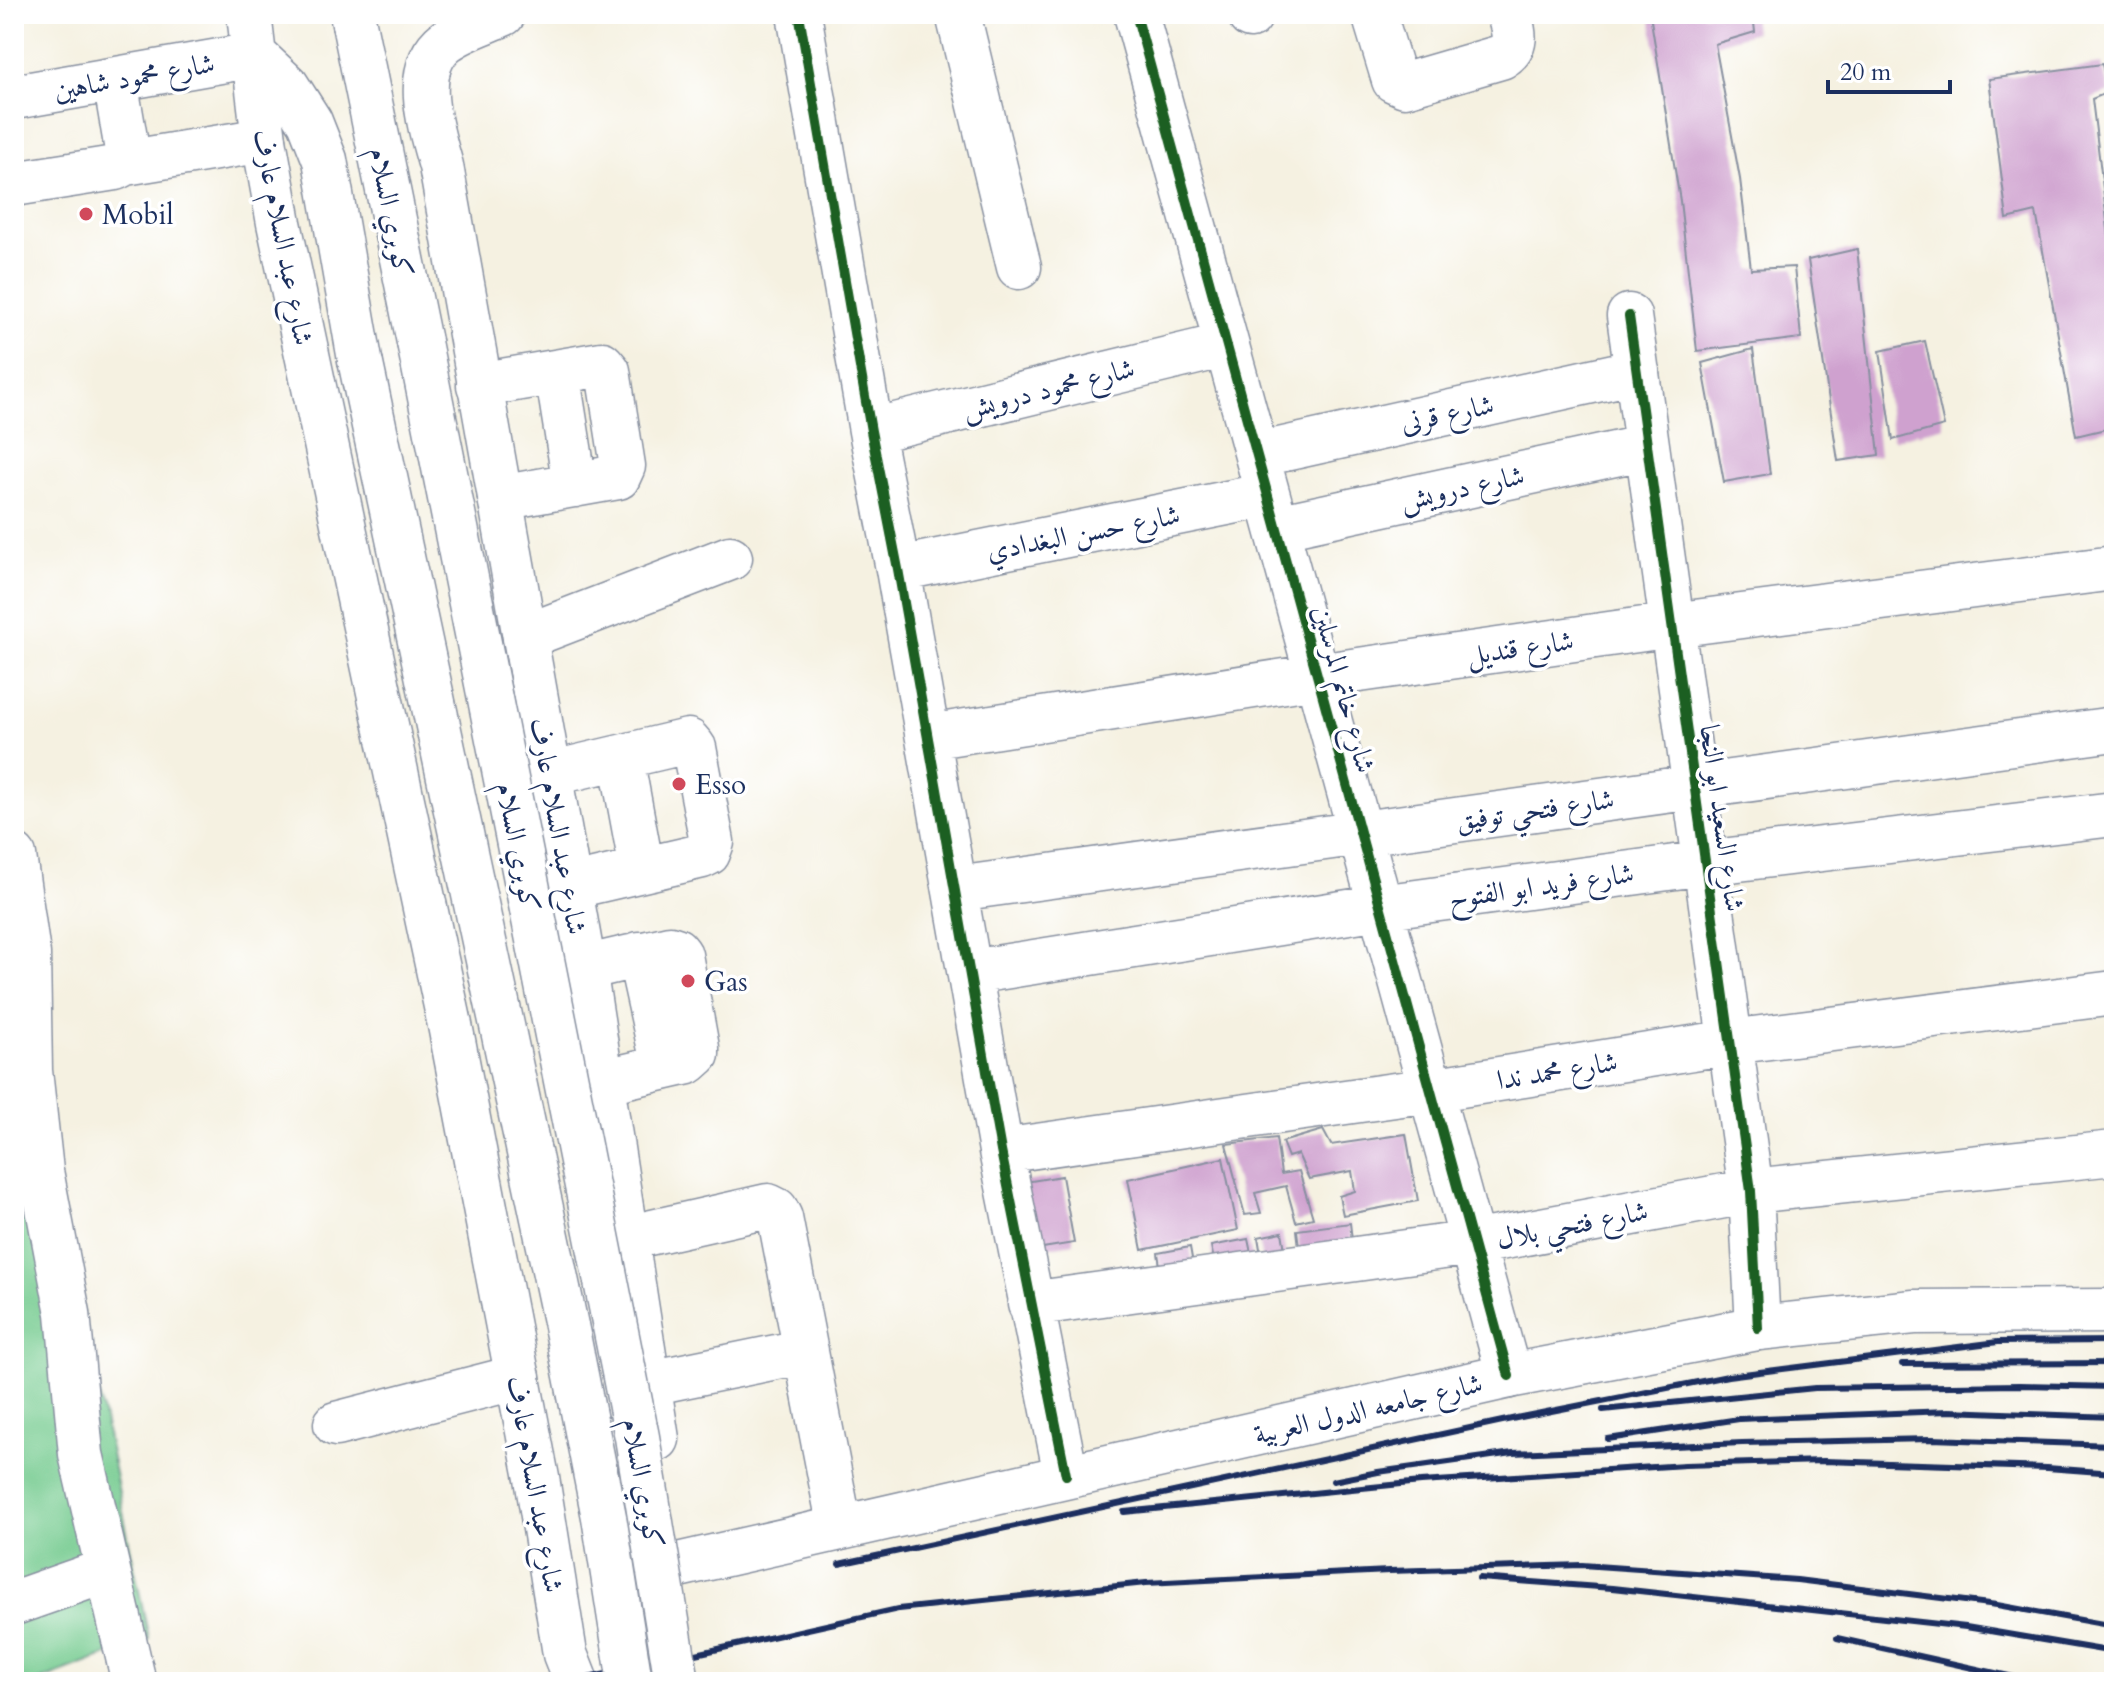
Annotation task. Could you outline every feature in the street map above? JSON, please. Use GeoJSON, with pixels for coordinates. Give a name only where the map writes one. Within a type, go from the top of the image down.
{"type":"FeatureCollection","features":[{"type":"Feature","properties":{"kind":"street","name":"كوبري السلام"},"geometry":{"type":"LineString","coordinates":[[352,14],[634,1422],[677,1682]]}},
{"type":"Feature","properties":{"kind":"street","name":"شارع عبد السلام عارف"},"geometry":{"type":"LineString","coordinates":[[503,14],[448,39],[434,53],[427,72],[430,128],[441,166],[585,975],[698,1682]]}},
{"type":"Feature","properties":{"kind":"street"},"geometry":{"type":"LineString","coordinates":[[799,14],[1001,1151],[1066,1475]]}},
{"type":"Feature","properties":{"kind":"street"},"geometry":{"type":"LineString","coordinates":[[958,14],[1019,267]]}},
{"type":"Feature","properties":{"kind":"street","name":"شارع خاتم المرسلين"},"geometry":{"type":"LineString","coordinates":[[1136,14],[1509,1376]]}},
{"type":"Feature","properties":{"kind":"street"},"geometry":{"type":"LineString","coordinates":[[1374,14],[1394,80],[1405,85],[1501,57],[1510,51],[1515,41],[1509,14]]}},
{"type":"Feature","properties":{"kind":"street","name":"كوبري السلام"},"geometry":{"type":"LineString","coordinates":[[252,34],[310,122],[325,160],[360,360],[568,1335],[604,1517],[630,1682]]}},
{"type":"Feature","properties":{"kind":"street","name":"شارع عبد السلام عارف"},"geometry":{"type":"LineString","coordinates":[[252,34],[264,140],[282,239],[450,1025],[537,1478],[565,1654],[576,1682]]}},
{"type":"Feature","properties":{"kind":"street","name":"شارع محمود شاهين"},"geometry":{"type":"LineString","coordinates":[[14,97],[115,80],[252,34]]}},
{"type":"Feature","properties":{"kind":"street"},"geometry":{"type":"LineString","coordinates":[[115,80],[128,156],[125,163]]}},
{"type":"Feature","properties":{"kind":"street"},"geometry":{"type":"LineString","coordinates":[[14,184],[264,140]]}},
{"type":"Feature","properties":{"kind":"street","name":"شارع السعيد ابو النجا"},"geometry":{"type":"LineString","coordinates":[[1629,316],[1751,1191],[1758,1328]]}},
{"type":"Feature","properties":{"kind":"street","name":"شارع محمود درويش"},"geometry":{"type":"LineString","coordinates":[[871,431],[1226,345]]}},
{"type":"Feature","properties":{"kind":"street","name":"شارع قرنى"},"geometry":{"type":"LineString","coordinates":[[1267,493],[1637,371]]}},
{"type":"Feature","properties":{"kind":"street"},"geometry":{"type":"LineString","coordinates":[[479,385],[557,372],[575,485],[500,498]]}},
{"type":"Feature","properties":{"kind":"street","name":"شارع درويش"},"geometry":{"type":"LineString","coordinates":[[1267,493],[1647,447]]}},
{"type":"Feature","properties":{"kind":"street","name":"شارع حسن البغدادي"},"geometry":{"type":"LineString","coordinates":[[898,569],[1267,493]]}},
{"type":"Feature","properties":{"kind":"street"},"geometry":{"type":"LineString","coordinates":[[525,637],[730,558]]}},
{"type":"Feature","properties":{"kind":"street","name":"شارع قنديل"},"geometry":{"type":"LineString","coordinates":[[928,737],[1317,676],[1672,625],[2114,568]]}},
{"type":"Feature","properties":{"kind":"street","name":"شارع فتحي توفيق"},"geometry":{"type":"LineString","coordinates":[[956,889],[2114,729]]}},
{"type":"Feature","properties":{"kind":"street"},"geometry":{"type":"LineString","coordinates":[[549,774],[688,741],[692,743],[712,842],[708,853],[702,856],[569,887]]}},
{"type":"Feature","properties":{"kind":"street"},"geometry":{"type":"LineString","coordinates":[[621,757],[642,870]]}},
{"type":"Feature","properties":{"kind":"street","name":"شارع فريد ابو الفتوح"},"geometry":{"type":"LineString","coordinates":[[971,972],[1380,907],[1705,863],[2114,814]]}},
{"type":"Feature","properties":{"kind":"street"},"geometry":{"type":"LineString","coordinates":[[14,856],[21,956],[22,1074],[68,1313],[81,1454],[108,1570],[137,1672]]}},
{"type":"Feature","properties":{"kind":"street"},"geometry":{"type":"LineString","coordinates":[[450,1025],[639,954],[670,948],[676,950],[680,955],[697,1054],[688,1062],[601,1082]]}},
{"type":"Feature","properties":{"kind":"street","name":"شارع محمد ندا"},"geometry":{"type":"LineString","coordinates":[[1001,1151],[1430,1090],[1730,1042],[2114,993]]}},
{"type":"Feature","properties":{"kind":"street","name":"شارع فتحي بلال"},"geometry":{"type":"LineString","coordinates":[[1030,1304],[1472,1243],[1751,1191],[2114,1153]]}},
{"type":"Feature","properties":{"kind":"street"},"geometry":{"type":"LineString","coordinates":[[626,1238],[768,1206],[776,1210],[840,1528]]}},
{"type":"Feature","properties":{"kind":"street","name":"شارع جامعه الدول العربية"},"geometry":{"type":"LineString","coordinates":[[678,1565],[1509,1376],[1758,1328],[1914,1312],[2114,1311]]}},
{"type":"Feature","properties":{"kind":"street"},"geometry":{"type":"LineString","coordinates":[[649,1383],[806,1351]]}},
{"type":"Feature","properties":{"kind":"street"},"geometry":{"type":"LineString","coordinates":[[336,1424],[518,1377]]}},
{"type":"Feature","properties":{"kind":"street"},"geometry":{"type":"LineString","coordinates":[[537,1478],[659,1450]]}},
{"type":"Feature","properties":{"kind":"street"},"geometry":{"type":"LineString","coordinates":[[14,1603],[108,1570]]}},
{"type":"Feature","properties":{"kind":"green space"},"geometry":{"type":"Polygon","coordinates":[[[14,981],[149,1639],[36,1682],[14,1682],[14,981]]]}},
{"type":"Feature","properties":{"kind":"building"},"geometry":{"type":"Polygon","coordinates":[[[1650,14],[1753,14],[1755,32],[1715,44],[1740,179],[1751,269],[1794,267],[1801,338],[1697,351],[1680,201],[1650,14]]]}},
{"type":"Feature","properties":{"kind":"building"},"geometry":{"type":"Polygon","coordinates":[[[2102,64],[2109,92],[2092,99],[2114,278],[2114,427],[2076,436],[2036,212],[2007,219],[1989,79],[2102,64]]]}},
{"type":"Feature","properties":{"kind":"building"},"geometry":{"type":"Polygon","coordinates":[[[1857,249],[1879,455],[1838,461],[1808,260],[1857,249]]]}},
{"type":"Feature","properties":{"kind":"building"},"geometry":{"type":"Polygon","coordinates":[[[1925,341],[1944,426],[1893,440],[1880,351],[1925,341]]]}},
{"type":"Feature","properties":{"kind":"building"},"geometry":{"type":"Polygon","coordinates":[[[1753,349],[1770,474],[1724,482],[1702,363],[1753,349]]]}},
{"type":"Feature","properties":{"kind":"building"},"geometry":{"type":"Polygon","coordinates":[[[1323,1130],[1331,1145],[1406,1134],[1418,1201],[1343,1215],[1339,1196],[1355,1191],[1352,1171],[1309,1179],[1298,1154],[1288,1157],[1282,1142],[1323,1130]]]}},
{"type":"Feature","properties":{"kind":"building"},"geometry":{"type":"Polygon","coordinates":[[[1276,1138],[1281,1174],[1299,1171],[1313,1218],[1296,1222],[1286,1186],[1255,1193],[1261,1213],[1245,1215],[1226,1144],[1276,1138]]]}},
{"type":"Feature","properties":{"kind":"building"},"geometry":{"type":"Polygon","coordinates":[[[1223,1158],[1238,1230],[1142,1250],[1128,1179],[1223,1158]]]}},
{"type":"Feature","properties":{"kind":"building"},"geometry":{"type":"Polygon","coordinates":[[[1062,1176],[1074,1243],[1030,1250],[1019,1183],[1062,1176]]]}},
{"type":"Feature","properties":{"kind":"building"},"geometry":{"type":"Polygon","coordinates":[[[1350,1223],[1354,1256],[1301,1264],[1297,1230],[1350,1223]]]}},
{"type":"Feature","properties":{"kind":"building"},"geometry":{"type":"Polygon","coordinates":[[[1282,1232],[1287,1262],[1263,1267],[1258,1237],[1282,1232]]]}},
{"type":"Feature","properties":{"kind":"building"},"geometry":{"type":"Polygon","coordinates":[[[1248,1239],[1254,1267],[1217,1274],[1211,1246],[1248,1239]]]}},
{"type":"Feature","properties":{"kind":"building"},"geometry":{"type":"Polygon","coordinates":[[[1190,1247],[1197,1287],[1164,1292],[1158,1253],[1190,1247]]]}},
{"type":"Feature","properties":{"kind":"railway"},"geometry":{"type":"LineString","coordinates":[[839,1564],[1521,1417],[1728,1376],[1998,1342],[2114,1341]]}},
{"type":"Feature","properties":{"kind":"railway"},"geometry":{"type":"LineString","coordinates":[[1902,1364],[2114,1363]]}},
{"type":"Feature","properties":{"kind":"railway"},"geometry":{"type":"LineString","coordinates":[[1603,1410],[1815,1388],[2114,1387]]}},
{"type":"Feature","properties":{"kind":"railway"},"geometry":{"type":"LineString","coordinates":[[1608,1439],[1739,1419],[1949,1411],[2114,1417]]}},
{"type":"Feature","properties":{"kind":"railway"},"geometry":{"type":"LineString","coordinates":[[1333,1481],[1513,1453],[1931,1439],[2114,1445]]}},
{"type":"Feature","properties":{"kind":"railway"},"geometry":{"type":"LineString","coordinates":[[1124,1512],[1421,1482],[1685,1465],[1824,1461],[2114,1473]]}},
{"type":"Feature","properties":{"kind":"railway"},"geometry":{"type":"LineString","coordinates":[[570,1682],[898,1609],[1146,1583],[1389,1571],[1582,1565],[1797,1580],[1997,1605],[2114,1626]]}},
{"type":"Feature","properties":{"kind":"railway"},"geometry":{"type":"LineString","coordinates":[[1479,1578],[1612,1588],[1966,1627],[2114,1652]]}},
{"type":"Feature","properties":{"kind":"railway"},"geometry":{"type":"LineString","coordinates":[[1837,1638],[2036,1682]]}},
{"type":"Feature","properties":{"kind":"cycle path"},"geometry":{"type":"LineString","coordinates":[[799,14],[1001,1151],[1066,1475]]}},
{"type":"Feature","properties":{"kind":"cycle path"},"geometry":{"type":"LineString","coordinates":[[1136,14],[1509,1376]]}},
{"type":"Feature","properties":{"kind":"cycle path"},"geometry":{"type":"LineString","coordinates":[[1629,316],[1751,1191],[1758,1328]]}},
{"type":"Feature","properties":{"kind":"place","name":"Mobil"},"geometry":{"type":"Point","coordinates":[86,214]}},
{"type":"Feature","properties":{"kind":"place","name":"Esso"},"geometry":{"type":"Point","coordinates":[679,784]}},
{"type":"Feature","properties":{"kind":"place","name":"Gas"},"geometry":{"type":"Point","coordinates":[688,981]}}]}
